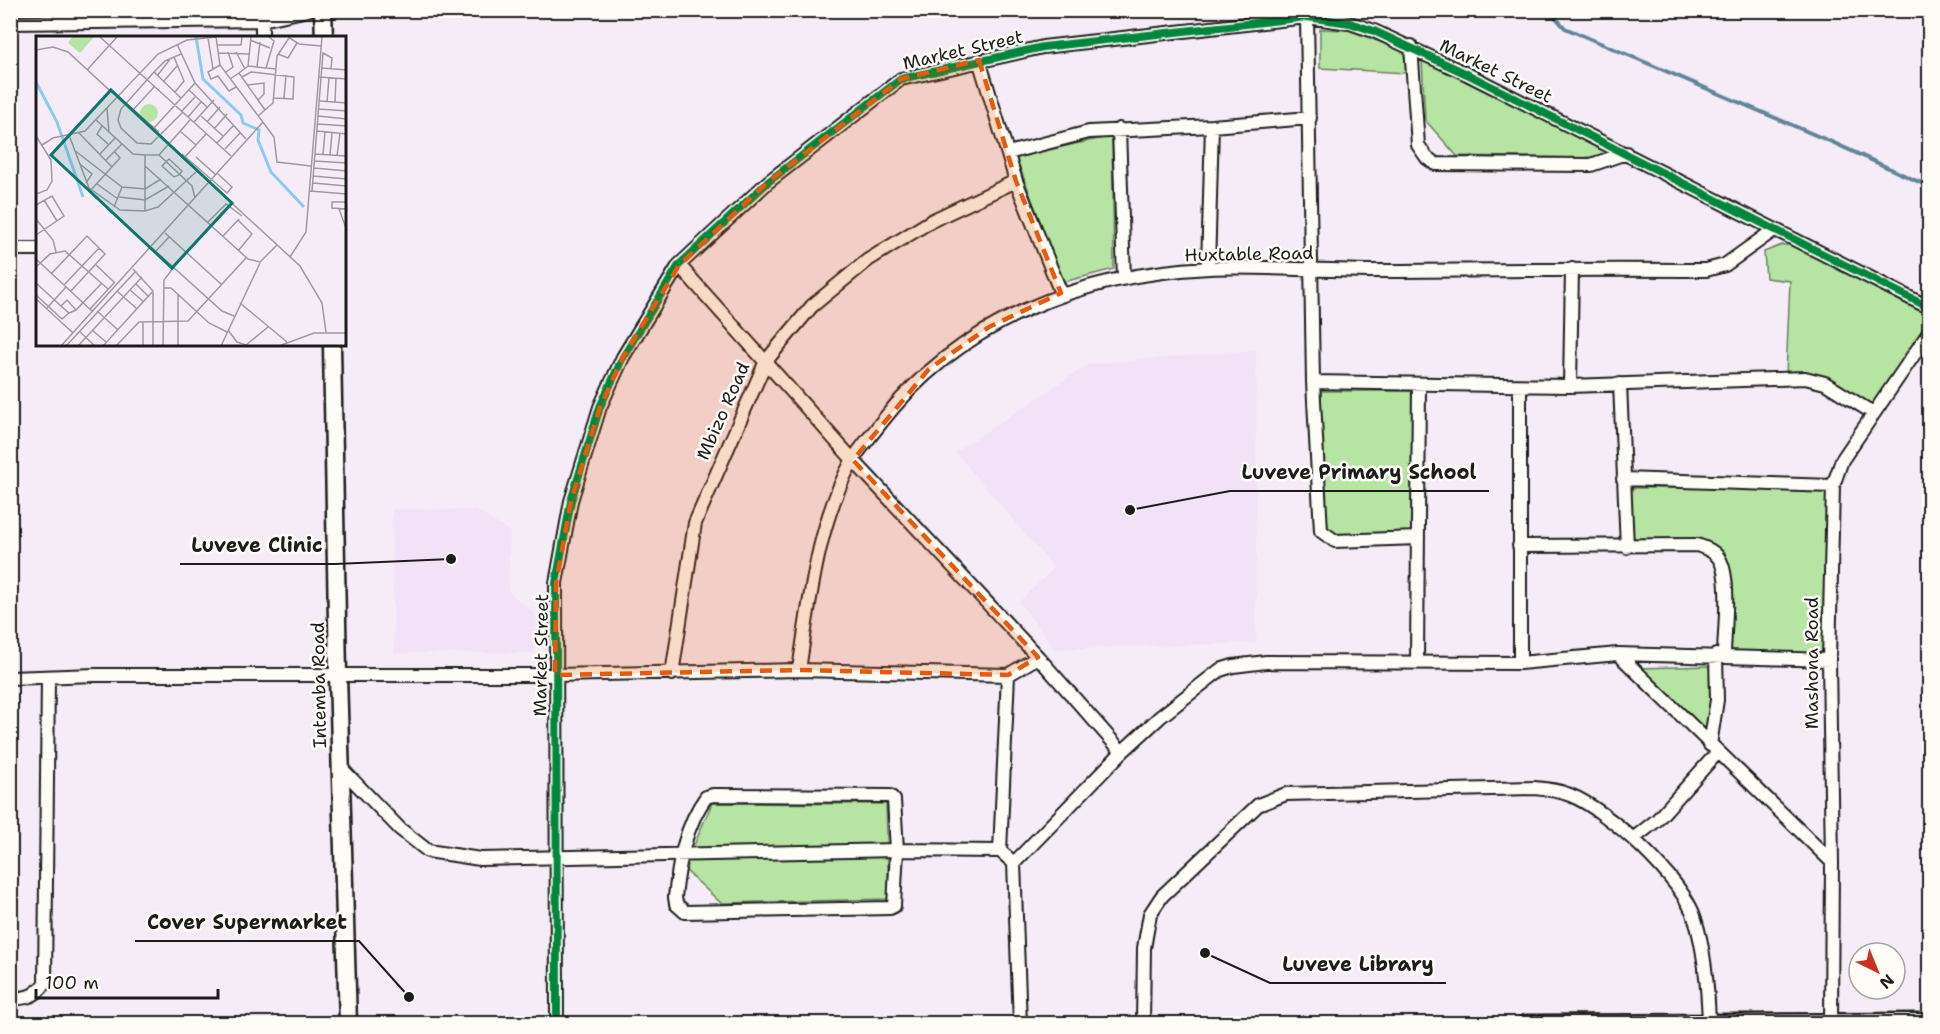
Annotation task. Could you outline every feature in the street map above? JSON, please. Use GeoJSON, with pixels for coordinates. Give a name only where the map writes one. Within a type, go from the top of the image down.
{"type":"FeatureCollection","features":[{"type":"Feature","properties":{"kind":"street"},"geometry":{"type":"LineString","coordinates":[[10,23],[262,20],[308,10]]}},
{"type":"Feature","properties":{"kind":"street"},"geometry":{"type":"LineString","coordinates":[[323,10],[324,36]]}},
{"type":"Feature","properties":{"kind":"street"},"geometry":{"type":"LineString","coordinates":[[1306,17],[1313,271],[1313,382],[1320,531],[1335,541],[1418,538]]}},
{"type":"Feature","properties":{"kind":"street","name":"Market Street"},"geometry":{"type":"LineString","coordinates":[[557,1023],[556,583],[571,501],[600,407],[623,357],[679,265],[768,182],[901,79],[979,60],[1081,41],[1306,17],[1350,23],[1411,46],[1929,308]]}},
{"type":"Feature","properties":{"kind":"street"},"geometry":{"type":"LineString","coordinates":[[262,20],[262,36]]}},
{"type":"Feature","properties":{"kind":"street"},"geometry":{"type":"LineString","coordinates":[[1411,46],[1418,145],[1427,158],[1436,164],[1591,165],[1626,153]]}},
{"type":"Feature","properties":{"kind":"street"},"geometry":{"type":"LineString","coordinates":[[979,60],[1016,181],[1061,293]]}},
{"type":"Feature","properties":{"kind":"street"},"geometry":{"type":"LineString","coordinates":[[1008,153],[1089,132],[1310,118]]}},
{"type":"Feature","properties":{"kind":"street"},"geometry":{"type":"LineString","coordinates":[[1208,268],[1212,126]]}},
{"type":"Feature","properties":{"kind":"street"},"geometry":{"type":"LineString","coordinates":[[1119,129],[1124,278]]}},
{"type":"Feature","properties":{"kind":"street","name":"Mbizo Road"},"geometry":{"type":"LineString","coordinates":[[672,674],[695,523],[766,361],[812,306],[868,260],[931,221],[1016,181]]}},
{"type":"Feature","properties":{"kind":"street","name":"Huxtable Road"},"geometry":{"type":"LineString","coordinates":[[799,670],[817,556],[826,524],[853,460],[900,398],[929,369],[989,327],[1061,293],[1124,278],[1208,268],[1313,271],[1715,268],[1734,259],[1774,230]]}},
{"type":"Feature","properties":{"kind":"street"},"geometry":{"type":"LineString","coordinates":[[10,249],[36,249]]}},
{"type":"Feature","properties":{"kind":"street"},"geometry":{"type":"LineString","coordinates":[[679,265],[853,460],[1038,657],[1122,752]]}},
{"type":"Feature","properties":{"kind":"street"},"geometry":{"type":"LineString","coordinates":[[1570,386],[1572,269]]}},
{"type":"Feature","properties":{"kind":"street","name":"Mashona Road"},"geometry":{"type":"LineString","coordinates":[[1831,1023],[1832,862],[1829,660],[1833,486],[1842,460],[1929,331]]}},
{"type":"Feature","properties":{"kind":"street","name":"Intemba Road"},"geometry":{"type":"LineString","coordinates":[[332,346],[348,1023]]}},
{"type":"Feature","properties":{"kind":"street"},"geometry":{"type":"LineString","coordinates":[[1313,382],[1570,386],[1805,378],[1825,382],[1873,414]]}},
{"type":"Feature","properties":{"kind":"street"},"geometry":{"type":"LineString","coordinates":[[1416,663],[1419,384]]}},
{"type":"Feature","properties":{"kind":"street"},"geometry":{"type":"LineString","coordinates":[[1620,384],[1627,547]]}},
{"type":"Feature","properties":{"kind":"street"},"geometry":{"type":"LineString","coordinates":[[1520,386],[1520,663]]}},
{"type":"Feature","properties":{"kind":"street"},"geometry":{"type":"LineString","coordinates":[[1623,479],[1833,486]]}},
{"type":"Feature","properties":{"kind":"street"},"geometry":{"type":"LineString","coordinates":[[1519,546],[1697,545],[1709,549],[1718,557],[1725,583],[1714,748],[1657,820],[1634,839]]}},
{"type":"Feature","properties":{"kind":"street"},"geometry":{"type":"LineString","coordinates":[[1014,864],[1122,752],[1186,694],[1220,670],[1233,666],[1266,662],[1520,663],[1618,654],[1720,655],[1829,660]]}},
{"type":"Feature","properties":{"kind":"street"},"geometry":{"type":"LineString","coordinates":[[1618,654],[1832,862]]}},
{"type":"Feature","properties":{"kind":"street"},"geometry":{"type":"LineString","coordinates":[[10,678],[95,675],[672,674],[799,670],[1008,675],[1038,657]]}},
{"type":"Feature","properties":{"kind":"street"},"geometry":{"type":"LineString","coordinates":[[1000,851],[1008,675]]}},
{"type":"Feature","properties":{"kind":"street"},"geometry":{"type":"LineString","coordinates":[[10,999],[28,998],[38,992],[45,983],[48,677]]}},
{"type":"Feature","properties":{"kind":"street"},"geometry":{"type":"LineString","coordinates":[[341,768],[400,830],[428,851],[480,859],[897,850],[1000,851],[1014,864],[1020,1023]]}},
{"type":"Feature","properties":{"kind":"street"},"geometry":{"type":"LineString","coordinates":[[1143,1023],[1144,948],[1149,914],[1162,896],[1258,805],[1272,797],[1286,794],[1551,789],[1571,795],[1592,807],[1634,839],[1690,904],[1702,953],[1709,1022]]}},
{"type":"Feature","properties":{"kind":"street"},"geometry":{"type":"LineString","coordinates":[[713,795],[890,796],[894,800],[897,850],[896,902],[890,908],[685,912],[676,904],[680,855],[697,810],[706,797],[713,795]]}},
{"type":"Feature","properties":{"kind":"street"},"geometry":{"type":"LineString","coordinates":[[1526,1023],[1929,1022]]}},
{"type":"Feature","properties":{"kind":"highlighted area"},"geometry":{"type":"Polygon","coordinates":[[[979,60],[1016,181],[1061,293],[989,327],[929,369],[853,460],[1038,657],[1008,675],[799,670],[555,675],[556,583],[571,501],[600,407],[623,357],[679,265],[768,182],[901,79],[979,60]]]}},
{"type":"Feature","properties":{"kind":"shaded area"},"geometry":{"type":"Polygon","coordinates":[[[1256,350],[1256,643],[1055,649],[1019,602],[1054,568],[955,452],[1089,364],[1256,350]]]}},
{"type":"Feature","properties":{"kind":"shaded area"},"geometry":{"type":"Polygon","coordinates":[[[392,509],[476,510],[510,532],[509,592],[536,615],[535,653],[394,653],[392,509]]]}},
{"type":"Feature","properties":{"kind":"green space"},"geometry":{"type":"Polygon","coordinates":[[[1320,29],[1348,30],[1404,51],[1406,73],[1320,68],[1320,29]]]}},
{"type":"Feature","properties":{"kind":"green space"},"geometry":{"type":"Polygon","coordinates":[[[1422,59],[1614,153],[1584,158],[1457,156],[1425,120],[1422,59]]]}},
{"type":"Feature","properties":{"kind":"green space"},"geometry":{"type":"Polygon","coordinates":[[[1112,136],[1114,269],[1063,282],[1016,157],[1112,136]]]}},
{"type":"Feature","properties":{"kind":"green space"},"geometry":{"type":"Polygon","coordinates":[[[1782,245],[1793,245],[1929,313],[1929,323],[1871,406],[1845,388],[1786,376],[1790,281],[1766,278],[1764,252],[1782,245]]]}},
{"type":"Feature","properties":{"kind":"green space"},"geometry":{"type":"Polygon","coordinates":[[[1321,391],[1413,391],[1413,531],[1336,537],[1324,526],[1321,391]]]}},
{"type":"Feature","properties":{"kind":"green space"},"geometry":{"type":"Polygon","coordinates":[[[1629,488],[1811,488],[1826,492],[1825,656],[1729,652],[1731,582],[1725,552],[1703,540],[1631,543],[1629,488]]]}},
{"type":"Feature","properties":{"kind":"green space"},"geometry":{"type":"Polygon","coordinates":[[[1712,666],[1708,737],[1640,668],[1712,666]]]}},
{"type":"Feature","properties":{"kind":"green space"},"geometry":{"type":"Polygon","coordinates":[[[712,803],[886,804],[889,899],[721,903],[684,869],[712,803]]]}},
{"type":"Feature","properties":{"kind":"waterway"},"geometry":{"type":"LineString","coordinates":[[1549,10],[1565,28],[1834,143],[1930,187]]}},
{"type":"Feature","properties":{"kind":"cycle path"},"geometry":{"type":"LineString","coordinates":[[557,1024],[556,583],[571,501],[600,407],[623,357],[679,265],[768,182],[901,79],[1043,47],[1307,17],[1350,23],[1374,31],[1467,74],[1930,308]]}},
{"type":"Feature","properties":{"kind":"place","name":"Luveve Primary School"},"geometry":{"type":"Point","coordinates":[1130,510]}},
{"type":"Feature","properties":{"kind":"place","name":"Luveve Clinic"},"geometry":{"type":"Point","coordinates":[451,559]}},
{"type":"Feature","properties":{"kind":"place","name":"Luveve Library"},"geometry":{"type":"Point","coordinates":[1205,953]}},
{"type":"Feature","properties":{"kind":"place","name":"Cover Supermarket"},"geometry":{"type":"Point","coordinates":[409,997]}}]}
